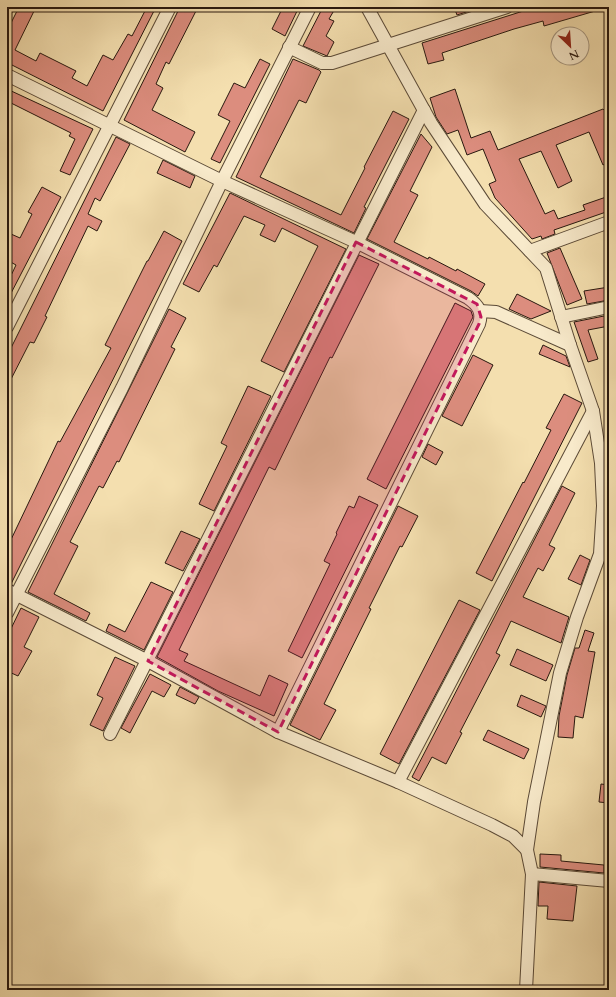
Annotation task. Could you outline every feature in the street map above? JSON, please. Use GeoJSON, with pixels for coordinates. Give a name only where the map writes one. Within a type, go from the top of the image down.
{"type":"FeatureCollection","features":[{"type":"Feature","properties":{"kind":"street"},"geometry":{"type":"LineString","coordinates":[[7,327],[170,7]]}},
{"type":"Feature","properties":{"kind":"street"},"geometry":{"type":"LineString","coordinates":[[7,613],[12,593],[122,388],[222,181],[310,7]]}},
{"type":"Feature","properties":{"kind":"street"},"geometry":{"type":"LineString","coordinates":[[367,7],[424,110],[485,204],[546,268],[570,345],[593,411],[601,463],[603,506],[600,554],[577,617],[560,673],[547,732],[527,850],[532,874],[526,990]]}},
{"type":"Feature","properties":{"kind":"street"},"geometry":{"type":"LineString","coordinates":[[289,47],[322,63],[332,63],[507,7]]}},
{"type":"Feature","properties":{"kind":"street"},"geometry":{"type":"LineString","coordinates":[[7,75],[222,181],[356,242],[468,298],[477,304],[480,311],[481,317],[479,324],[278,732]]}},
{"type":"Feature","properties":{"kind":"street"},"geometry":{"type":"LineString","coordinates":[[110,734],[148,661],[356,242],[424,110]]}},
{"type":"Feature","properties":{"kind":"street"},"geometry":{"type":"LineString","coordinates":[[530,251],[609,222]]}},
{"type":"Feature","properties":{"kind":"street"},"geometry":{"type":"LineString","coordinates":[[561,317],[609,307]]}},
{"type":"Feature","properties":{"kind":"street"},"geometry":{"type":"LineString","coordinates":[[480,311],[496,312],[570,345]]}},
{"type":"Feature","properties":{"kind":"street"},"geometry":{"type":"LineString","coordinates":[[398,782],[593,411]]}},
{"type":"Feature","properties":{"kind":"street"},"geometry":{"type":"LineString","coordinates":[[12,593],[148,661],[278,732],[398,782],[499,829],[513,836],[527,850]]}},
{"type":"Feature","properties":{"kind":"street"},"geometry":{"type":"LineString","coordinates":[[532,874],[609,881]]}},
{"type":"Feature","properties":{"kind":"highlighted area"},"geometry":{"type":"Polygon","coordinates":[[[356,242],[477,304],[481,317],[479,324],[278,732],[148,661],[356,242]]]}},
{"type":"Feature","properties":{"kind":"building"},"geometry":{"type":"Polygon","coordinates":[[[19,7],[36,7],[15,50],[36,61],[40,53],[76,71],[72,78],[87,86],[103,55],[113,60],[128,34],[132,36],[147,7],[156,7],[103,111],[8,63],[7,66],[7,31],[19,7]]]}},
{"type":"Feature","properties":{"kind":"building"},"geometry":{"type":"Polygon","coordinates":[[[180,7],[198,7],[169,64],[166,62],[156,84],[163,88],[152,110],[195,132],[185,152],[124,120],[180,7]]]}},
{"type":"Feature","properties":{"kind":"building"},"geometry":{"type":"Polygon","coordinates":[[[283,7],[299,7],[285,36],[272,29],[283,7]]]}},
{"type":"Feature","properties":{"kind":"building"},"geometry":{"type":"Polygon","coordinates":[[[323,7],[336,7],[329,19],[334,21],[326,36],[334,42],[327,56],[303,46],[323,7]]]}},
{"type":"Feature","properties":{"kind":"building"},"geometry":{"type":"Polygon","coordinates":[[[454,7],[482,7],[457,15],[454,7]]]}},
{"type":"Feature","properties":{"kind":"building"},"geometry":{"type":"Polygon","coordinates":[[[536,7],[602,7],[602,9],[544,26],[543,21],[514,29],[442,53],[444,60],[428,64],[422,43],[536,7]]]}},
{"type":"Feature","properties":{"kind":"building"},"geometry":{"type":"Polygon","coordinates":[[[260,59],[270,64],[220,163],[211,159],[230,121],[218,115],[234,83],[245,88],[260,59]]]}},
{"type":"Feature","properties":{"kind":"building"},"geometry":{"type":"Polygon","coordinates":[[[293,59],[321,72],[306,103],[299,100],[260,177],[341,215],[393,111],[409,119],[364,207],[366,208],[354,233],[236,177],[293,59]]]}},
{"type":"Feature","properties":{"kind":"building"},"geometry":{"type":"Polygon","coordinates":[[[7,89],[93,129],[70,175],[60,171],[75,139],[69,136],[71,133],[7,101],[7,89]]]}},
{"type":"Feature","properties":{"kind":"building"},"geometry":{"type":"Polygon","coordinates":[[[455,89],[471,138],[490,131],[498,150],[609,108],[609,162],[603,165],[589,132],[556,145],[572,181],[558,188],[541,151],[519,159],[545,214],[554,210],[558,219],[585,210],[583,205],[609,196],[609,211],[554,230],[555,234],[542,239],[541,236],[532,239],[495,198],[489,184],[496,181],[483,149],[467,155],[458,130],[447,134],[436,117],[430,98],[455,89]]]}},
{"type":"Feature","properties":{"kind":"building"},"geometry":{"type":"Polygon","coordinates":[[[421,134],[432,147],[410,191],[418,195],[394,242],[428,259],[429,257],[456,271],[457,269],[485,284],[478,296],[471,291],[367,239],[421,134]]]}},
{"type":"Feature","properties":{"kind":"building"},"geometry":{"type":"Polygon","coordinates":[[[116,137],[130,144],[100,201],[95,198],[88,214],[102,221],[97,231],[88,226],[45,316],[47,317],[34,343],[30,342],[7,387],[7,356],[116,137]]]}},
{"type":"Feature","properties":{"kind":"building"},"geometry":{"type":"Polygon","coordinates":[[[163,160],[195,176],[190,188],[157,173],[163,160]]]}},
{"type":"Feature","properties":{"kind":"building"},"geometry":{"type":"Polygon","coordinates":[[[42,187],[61,197],[8,299],[7,284],[16,265],[7,260],[7,242],[11,234],[20,238],[32,214],[28,212],[42,187]]]}},
{"type":"Feature","properties":{"kind":"building"},"geometry":{"type":"Polygon","coordinates":[[[230,193],[346,249],[284,372],[261,361],[318,246],[282,228],[275,242],[260,235],[265,225],[244,216],[217,267],[214,265],[199,292],[183,284],[230,193]]]}},
{"type":"Feature","properties":{"kind":"building"},"geometry":{"type":"Polygon","coordinates":[[[164,231],[182,241],[11,584],[7,583],[7,548],[58,441],[60,442],[111,348],[105,345],[147,261],[164,231]]]}},
{"type":"Feature","properties":{"kind":"building"},"geometry":{"type":"Polygon","coordinates":[[[560,248],[582,299],[567,305],[547,253],[560,248]]]}},
{"type":"Feature","properties":{"kind":"building"},"geometry":{"type":"Polygon","coordinates":[[[359,255],[379,264],[332,358],[330,357],[275,470],[269,467],[179,650],[188,654],[184,661],[260,696],[269,675],[288,684],[274,716],[218,691],[157,657],[359,255]]]}},
{"type":"Feature","properties":{"kind":"building"},"geometry":{"type":"Polygon","coordinates":[[[609,287],[609,300],[587,304],[584,291],[609,287]]]}},
{"type":"Feature","properties":{"kind":"building"},"geometry":{"type":"Polygon","coordinates":[[[517,294],[551,311],[531,319],[509,309],[517,294]]]}},
{"type":"Feature","properties":{"kind":"building"},"geometry":{"type":"Polygon","coordinates":[[[455,303],[471,311],[473,317],[386,489],[367,479],[455,303]]]}},
{"type":"Feature","properties":{"kind":"building"},"geometry":{"type":"Polygon","coordinates":[[[169,309],[186,318],[171,347],[175,349],[119,462],[117,461],[103,488],[99,486],[70,542],[78,546],[54,594],[90,613],[86,621],[28,592],[169,309]]]}},
{"type":"Feature","properties":{"kind":"building"},"geometry":{"type":"Polygon","coordinates":[[[609,315],[609,326],[588,330],[598,359],[588,362],[574,322],[609,315]]]}},
{"type":"Feature","properties":{"kind":"building"},"geometry":{"type":"Polygon","coordinates":[[[543,345],[566,356],[570,367],[539,354],[543,345]]]}},
{"type":"Feature","properties":{"kind":"building"},"geometry":{"type":"Polygon","coordinates":[[[473,355],[493,365],[462,426],[442,416],[473,355]]]}},
{"type":"Feature","properties":{"kind":"building"},"geometry":{"type":"Polygon","coordinates":[[[248,386],[271,396],[214,511],[199,504],[227,446],[221,443],[248,386]]]}},
{"type":"Feature","properties":{"kind":"building"},"geometry":{"type":"Polygon","coordinates":[[[564,394],[582,403],[492,581],[476,573],[551,430],[546,428],[564,394]]]}},
{"type":"Feature","properties":{"kind":"building"},"geometry":{"type":"Polygon","coordinates":[[[428,444],[443,452],[436,465],[422,457],[428,444]]]}},
{"type":"Feature","properties":{"kind":"building"},"geometry":{"type":"Polygon","coordinates":[[[562,486],[575,493],[549,545],[555,548],[543,571],[538,568],[523,597],[569,617],[561,643],[511,621],[496,653],[500,655],[460,732],[462,733],[446,764],[432,757],[419,781],[412,777],[562,486]]]}},
{"type":"Feature","properties":{"kind":"building"},"geometry":{"type":"Polygon","coordinates":[[[359,496],[378,505],[302,658],[288,651],[330,564],[324,561],[337,534],[336,533],[349,506],[354,508],[359,496]]]}},
{"type":"Feature","properties":{"kind":"building"},"geometry":{"type":"Polygon","coordinates":[[[398,506],[418,516],[402,547],[400,546],[369,608],[371,609],[324,704],[336,710],[320,740],[290,725],[398,506]]]}},
{"type":"Feature","properties":{"kind":"building"},"geometry":{"type":"Polygon","coordinates":[[[181,531],[200,539],[183,571],[165,563],[181,531]]]}},
{"type":"Feature","properties":{"kind":"building"},"geometry":{"type":"Polygon","coordinates":[[[580,555],[590,560],[581,585],[568,579],[580,555]]]}},
{"type":"Feature","properties":{"kind":"building"},"geometry":{"type":"Polygon","coordinates":[[[151,582],[173,592],[144,650],[106,631],[109,624],[125,632],[151,582]]]}},
{"type":"Feature","properties":{"kind":"building"},"geometry":{"type":"Polygon","coordinates":[[[459,600],[480,610],[399,764],[380,754],[459,600]]]}},
{"type":"Feature","properties":{"kind":"building"},"geometry":{"type":"Polygon","coordinates":[[[21,608],[39,617],[24,647],[32,651],[18,676],[7,671],[7,637],[21,608]]]}},
{"type":"Feature","properties":{"kind":"building"},"geometry":{"type":"Polygon","coordinates":[[[585,630],[594,633],[588,651],[595,652],[583,718],[575,716],[573,738],[558,737],[559,716],[567,675],[575,648],[579,648],[585,630]]]}},
{"type":"Feature","properties":{"kind":"building"},"geometry":{"type":"Polygon","coordinates":[[[517,649],[553,665],[546,681],[510,665],[517,649]]]}},
{"type":"Feature","properties":{"kind":"building"},"geometry":{"type":"Polygon","coordinates":[[[115,657],[135,666],[103,731],[90,725],[103,698],[97,695],[115,657]]]}},
{"type":"Feature","properties":{"kind":"building"},"geometry":{"type":"Polygon","coordinates":[[[150,674],[171,685],[164,697],[152,691],[130,733],[121,728],[150,674]]]}},
{"type":"Feature","properties":{"kind":"building"},"geometry":{"type":"Polygon","coordinates":[[[180,687],[199,697],[195,704],[176,695],[180,687]]]}},
{"type":"Feature","properties":{"kind":"building"},"geometry":{"type":"Polygon","coordinates":[[[521,695],[546,706],[541,717],[517,706],[521,695]]]}},
{"type":"Feature","properties":{"kind":"building"},"geometry":{"type":"Polygon","coordinates":[[[488,730],[529,749],[524,759],[483,740],[488,730]]]}},
{"type":"Feature","properties":{"kind":"building"},"geometry":{"type":"Polygon","coordinates":[[[601,784],[609,785],[609,803],[599,802],[601,784]]]}},
{"type":"Feature","properties":{"kind":"building"},"geometry":{"type":"Polygon","coordinates":[[[540,854],[561,855],[561,861],[604,865],[604,873],[540,867],[540,854]]]}},
{"type":"Feature","properties":{"kind":"building"},"geometry":{"type":"Polygon","coordinates":[[[539,882],[577,886],[573,921],[547,919],[548,906],[538,906],[539,882]]]}}]}
